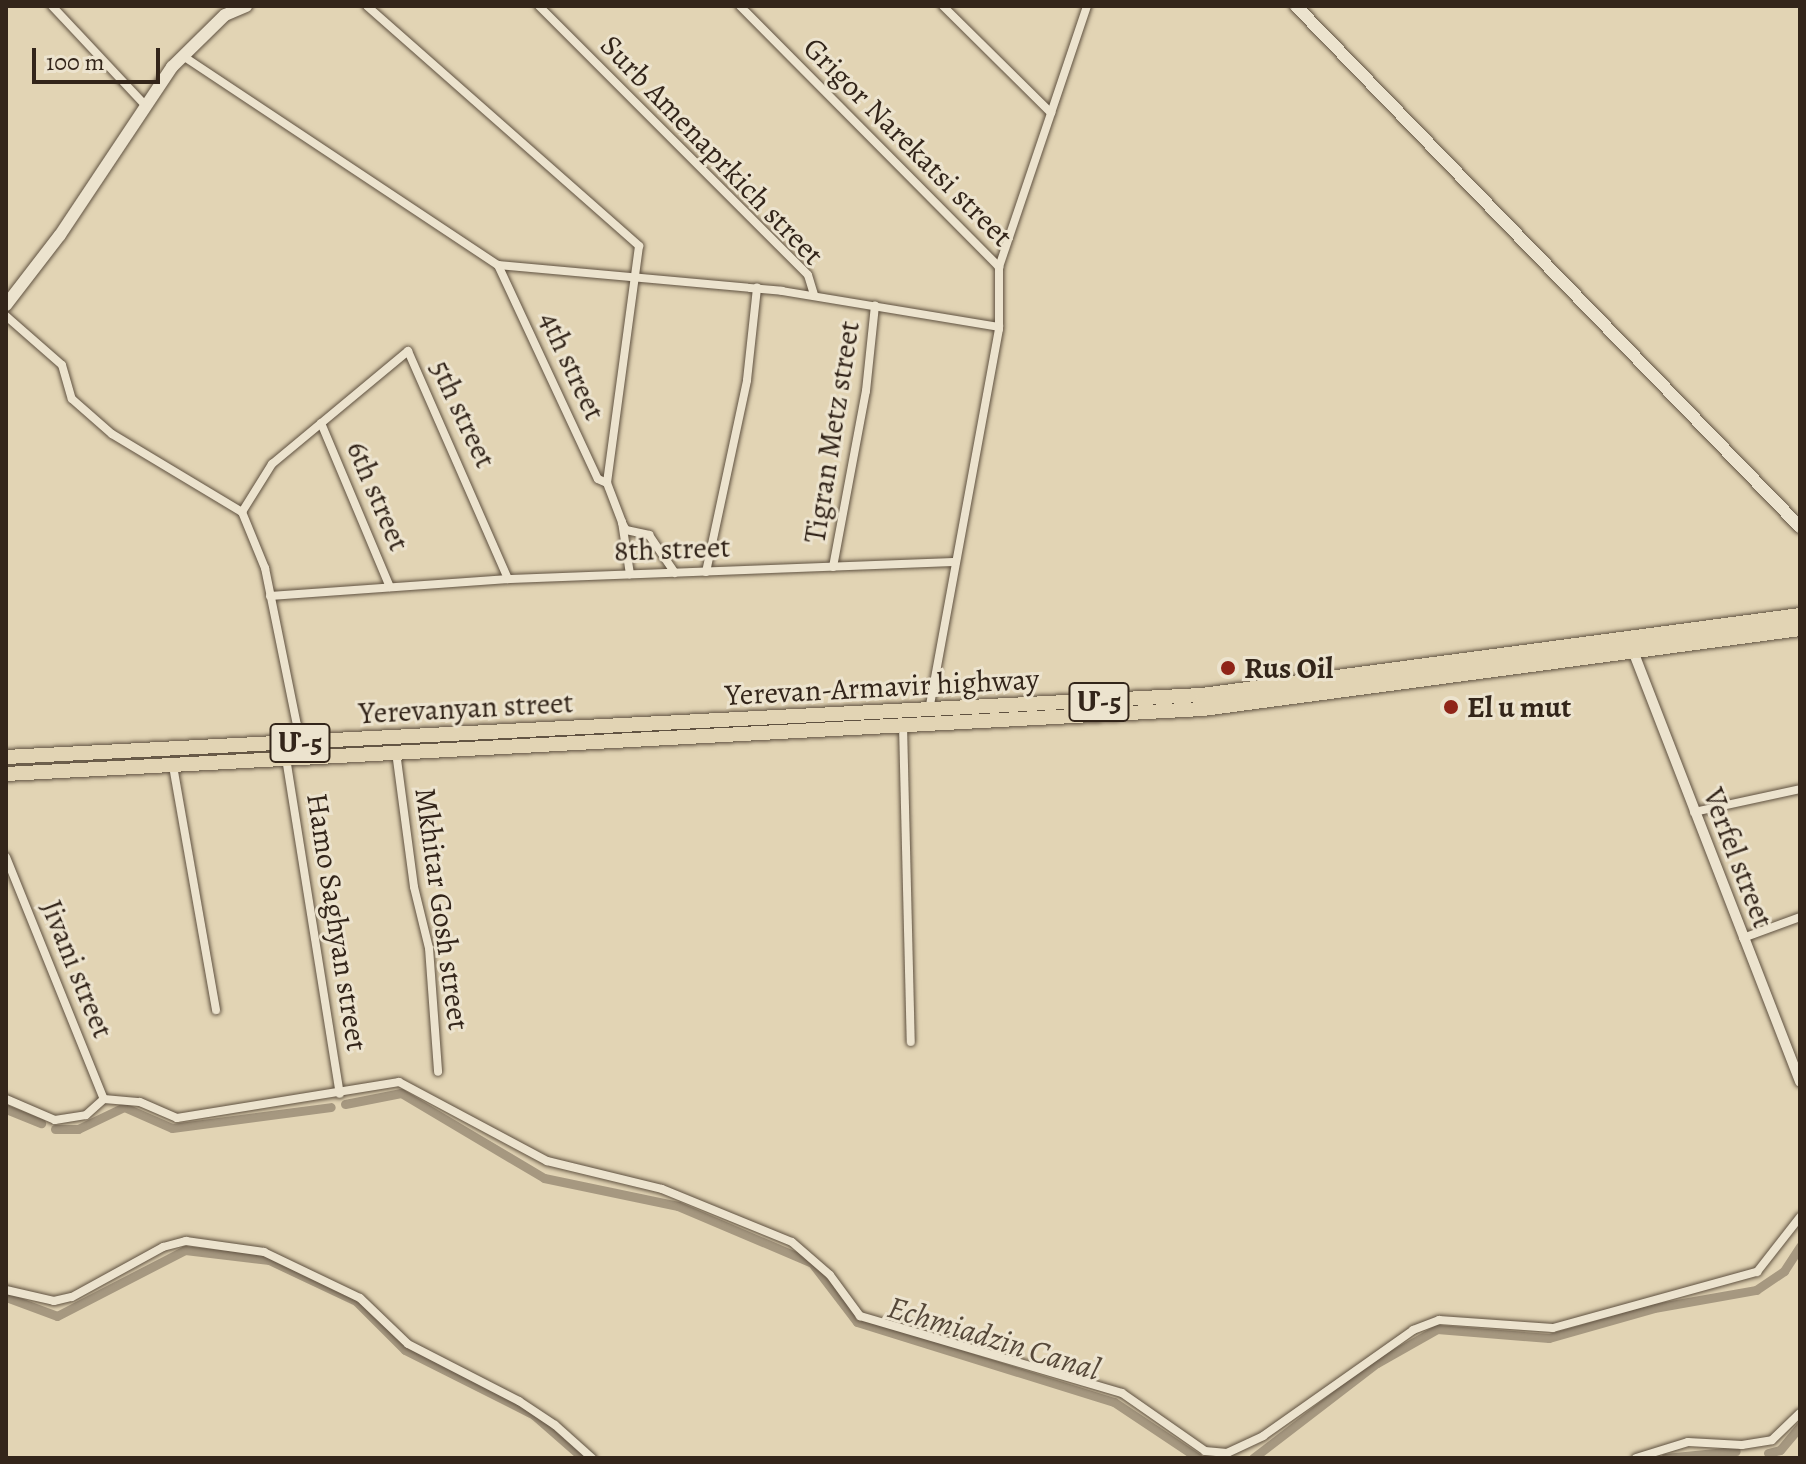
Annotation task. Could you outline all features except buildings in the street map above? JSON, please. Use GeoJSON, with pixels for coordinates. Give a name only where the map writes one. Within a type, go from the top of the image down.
{"type":"FeatureCollection","features":[{"type":"Feature","properties":{"kind":"highway","name":"Մ-5"},"geometry":{"type":"LineString","coordinates":[[1601,649],[1800,615]]}},
{"type":"Feature","properties":{"kind":"highway","name":"Մ-5"},"geometry":{"type":"LineString","coordinates":[[1601,649],[1633,651],[1800,629]]}},
{"type":"Feature","properties":{"kind":"highway","name":"Yerevan-Armavir highway"},"geometry":{"type":"LineString","coordinates":[[593,734],[929,710],[1202,695],[1601,649]]}},
{"type":"Feature","properties":{"kind":"highway","name":"Yerevan-Armavir highway"},"geometry":{"type":"LineString","coordinates":[[593,734],[903,725],[1203,709],[1567,653]]}},
{"type":"Feature","properties":{"kind":"highway","name":"Yerevanyan street"},"geometry":{"type":"LineString","coordinates":[[6,757],[296,743],[593,734]]}},
{"type":"Feature","properties":{"kind":"highway","name":"Yerevanyan street"},"geometry":{"type":"LineString","coordinates":[[6,774],[396,752],[593,734]]}},
{"type":"Feature","properties":{"kind":"highway"},"geometry":{"type":"LineString","coordinates":[[82,753],[89,762],[82,770]]}},
{"type":"Feature","properties":{"kind":"main road"},"geometry":{"type":"LineString","coordinates":[[6,305],[183,56],[225,15],[246,6]]}},
{"type":"Feature","properties":{"kind":"main road"},"geometry":{"type":"LineString","coordinates":[[1296,6],[1800,527]]}},
{"type":"Feature","properties":{"kind":"street"},"geometry":{"type":"LineString","coordinates":[[52,6],[146,106]]}},
{"type":"Feature","properties":{"kind":"street"},"geometry":{"type":"LineString","coordinates":[[367,6],[639,246],[607,483]]}},
{"type":"Feature","properties":{"kind":"street","name":"Surb Amenaprkich street"},"geometry":{"type":"LineString","coordinates":[[539,6],[808,275],[814,295]]}},
{"type":"Feature","properties":{"kind":"street","name":"Grigor Narekatsi street"},"geometry":{"type":"LineString","coordinates":[[740,6],[999,267],[999,328],[929,710]]}},
{"type":"Feature","properties":{"kind":"street"},"geometry":{"type":"LineString","coordinates":[[943,6],[1051,113]]}},
{"type":"Feature","properties":{"kind":"street"},"geometry":{"type":"LineString","coordinates":[[999,267],[1087,6]]}},
{"type":"Feature","properties":{"kind":"street"},"geometry":{"type":"LineString","coordinates":[[183,56],[498,265]]}},
{"type":"Feature","properties":{"kind":"street","name":"Tigran Metz street"},"geometry":{"type":"LineString","coordinates":[[498,265],[814,295],[999,328]]}},
{"type":"Feature","properties":{"kind":"street","name":"4th street"},"geometry":{"type":"LineString","coordinates":[[498,265],[598,479],[607,483],[622,522],[630,574]]}},
{"type":"Feature","properties":{"kind":"street"},"geometry":{"type":"LineString","coordinates":[[706,572],[747,380],[757,288]]}},
{"type":"Feature","properties":{"kind":"street","name":"Tigran Metz street"},"geometry":{"type":"LineString","coordinates":[[833,567],[866,391],[875,305]]}},
{"type":"Feature","properties":{"kind":"street"},"geometry":{"type":"LineString","coordinates":[[6,316],[62,365],[72,399],[112,434],[242,512],[265,568],[297,725],[296,743]]}},
{"type":"Feature","properties":{"kind":"street","name":"5th street"},"geometry":{"type":"LineString","coordinates":[[242,512],[272,464],[408,351],[508,579]]}},
{"type":"Feature","properties":{"kind":"street","name":"6th street"},"geometry":{"type":"LineString","coordinates":[[321,423],[390,587]]}},
{"type":"Feature","properties":{"kind":"street"},"geometry":{"type":"LineString","coordinates":[[622,522],[626,530],[649,535],[676,573]]}},
{"type":"Feature","properties":{"kind":"street","name":"8th street"},"geometry":{"type":"LineString","coordinates":[[270,596],[508,579],[956,562]]}},
{"type":"Feature","properties":{"kind":"street","name":"Verfel street"},"geometry":{"type":"LineString","coordinates":[[1633,651],[1800,1082]]}},
{"type":"Feature","properties":{"kind":"street"},"geometry":{"type":"LineString","coordinates":[[903,725],[911,1042]]}},
{"type":"Feature","properties":{"kind":"street","name":"Mkhitar Gosh street"},"geometry":{"type":"LineString","coordinates":[[396,752],[431,961],[438,1072]]}},
{"type":"Feature","properties":{"kind":"street","name":"Hamo Saghyan street"},"geometry":{"type":"LineString","coordinates":[[286,758],[340,1094]]}},
{"type":"Feature","properties":{"kind":"street"},"geometry":{"type":"LineString","coordinates":[[173,766],[216,1010]]}},
{"type":"Feature","properties":{"kind":"street"},"geometry":{"type":"LineString","coordinates":[[1694,812],[1800,789]]}},
{"type":"Feature","properties":{"kind":"street","name":"Jivani street"},"geometry":{"type":"LineString","coordinates":[[6,857],[104,1099]]}},
{"type":"Feature","properties":{"kind":"street"},"geometry":{"type":"LineString","coordinates":[[1743,938],[1800,917]]}},
{"type":"Feature","properties":{"kind":"street"},"geometry":{"type":"LineString","coordinates":[[6,1099],[55,1120],[86,1115],[104,1099],[140,1102],[177,1118],[340,1094],[399,1082],[547,1161],[662,1189],[792,1242],[830,1275],[860,1316],[1122,1393],[1205,1451],[1227,1453],[1263,1436],[1413,1330],[1439,1320],[1553,1328],[1757,1272],[1800,1217]]}},
{"type":"Feature","properties":{"kind":"street"},"geometry":{"type":"LineString","coordinates":[[6,1290],[54,1301],[72,1297],[163,1247],[186,1241],[264,1252],[360,1298],[408,1344],[519,1401],[592,1458]]}},
{"type":"Feature","properties":{"kind":"street"},"geometry":{"type":"LineString","coordinates":[[1636,1458],[1688,1442],[1772,1440],[1800,1413]]}},
{"type":"Feature","properties":{"kind":"shaded area"},"geometry":{"type":"Polygon","coordinates":[[[1244,696],[1244,700],[120,761],[119,757],[1244,696]]]}},
{"type":"Feature","properties":{"kind":"waterway","name":"Echmiadzin Canal"},"geometry":{"type":"LineString","coordinates":[[345,1104],[401,1093],[544,1178],[678,1206],[812,1263],[857,1322],[1114,1402],[1198,1458]]}},
{"type":"Feature","properties":{"kind":"waterway","name":"Echmiadzin Canal"},"geometry":{"type":"LineString","coordinates":[[55,1129],[78,1129],[124,1107],[172,1128],[331,1107]]}},
{"type":"Feature","properties":{"kind":"waterway","name":"Echmiadzin Canal"},"geometry":{"type":"LineString","coordinates":[[6,1109],[41,1123]]}},
{"type":"Feature","properties":{"kind":"waterway","name":"Echmiadzin Canal"},"geometry":{"type":"LineString","coordinates":[[1253,1458],[1377,1363],[1437,1329],[1549,1338],[1654,1308],[1756,1290],[1784,1271],[1800,1246]]}},
{"type":"Feature","properties":{"kind":"waterway"},"geometry":{"type":"LineString","coordinates":[[6,1297],[57,1316],[185,1250],[269,1260],[356,1301],[405,1350],[534,1415],[583,1458]]}},
{"type":"Feature","properties":{"kind":"waterway"},"geometry":{"type":"LineString","coordinates":[[1768,1453],[1780,1450],[1800,1426]]}},
{"type":"Feature","properties":{"kind":"waterway"},"geometry":{"type":"LineString","coordinates":[[1665,1458],[1736,1451]]}},
{"type":"Feature","properties":{"kind":"place","name":"Rus Oil"},"geometry":{"type":"Point","coordinates":[1228,668]}},
{"type":"Feature","properties":{"kind":"place","name":"El u mut"},"geometry":{"type":"Point","coordinates":[1451,707]}}]}
